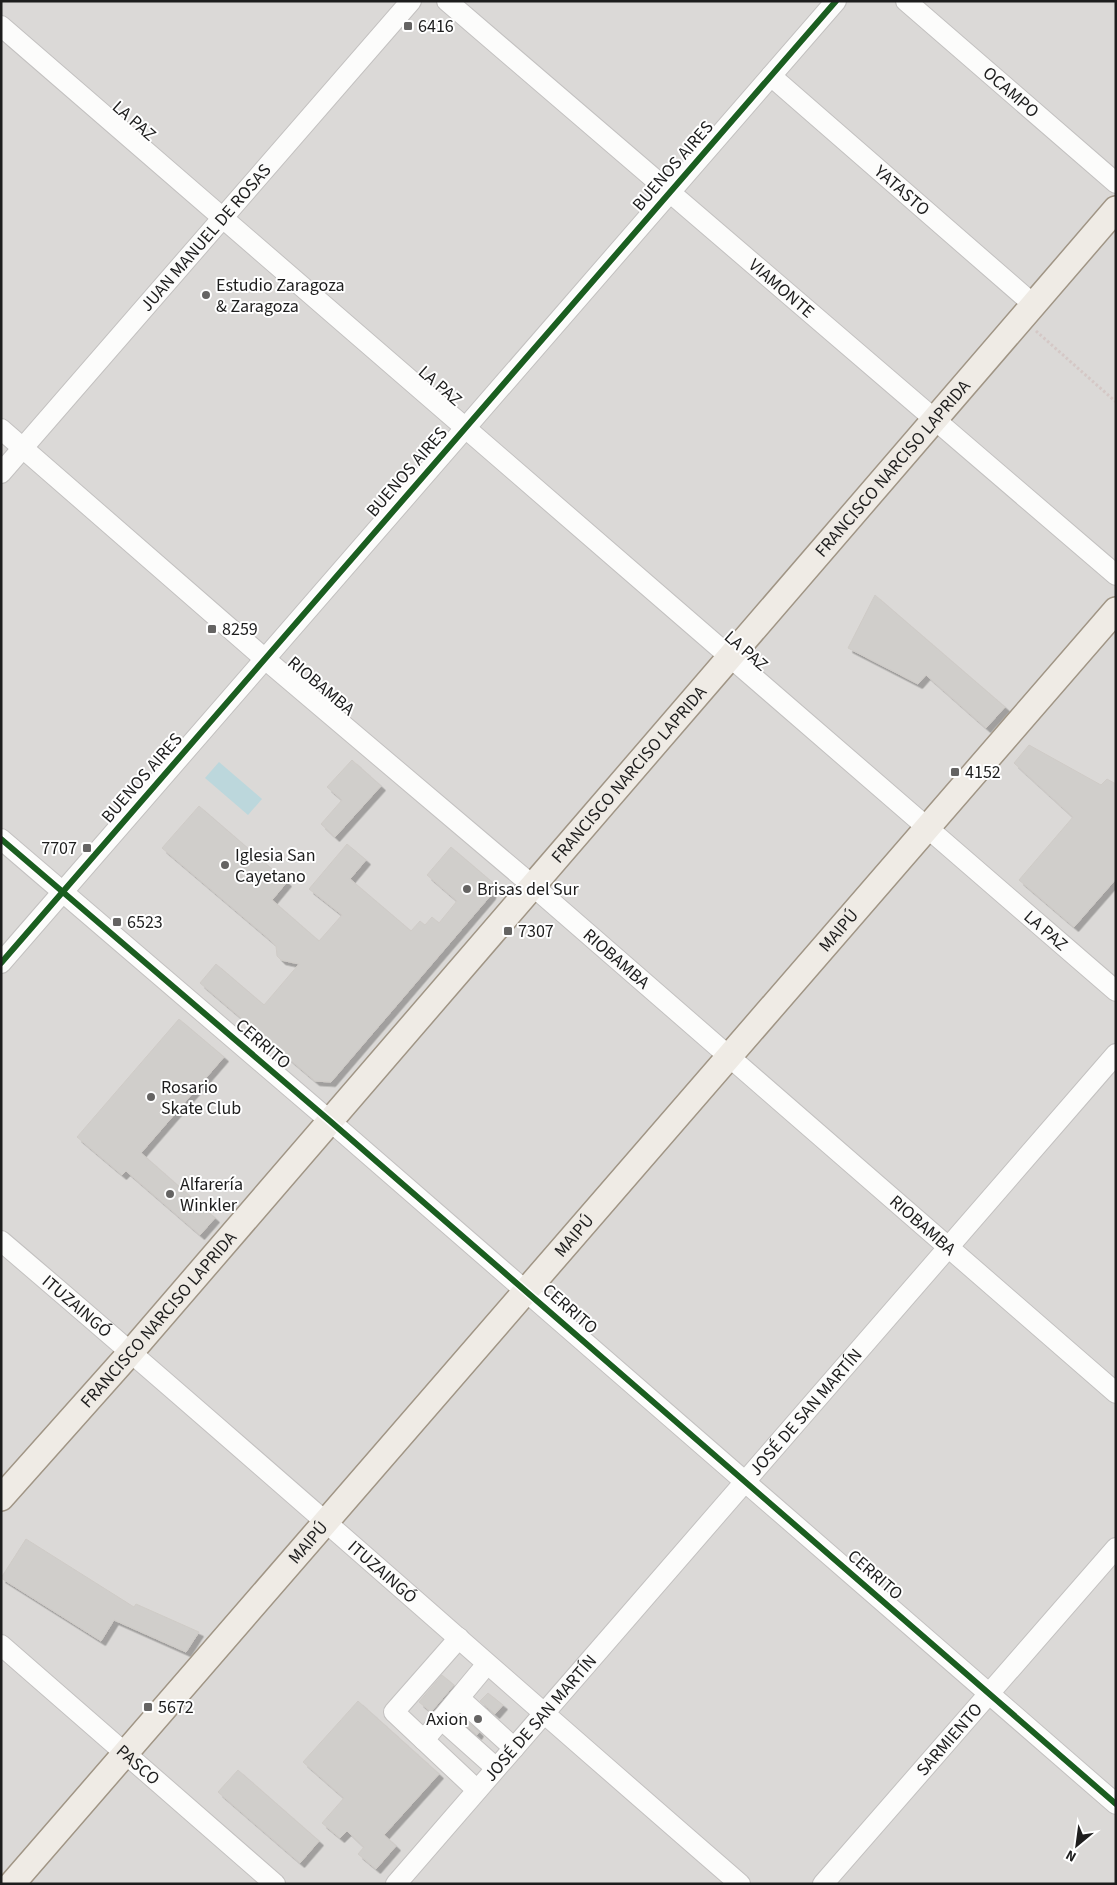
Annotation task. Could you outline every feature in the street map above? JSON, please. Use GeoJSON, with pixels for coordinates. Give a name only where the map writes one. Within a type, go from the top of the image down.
{"type":"FeatureCollection","features":[{"type":"Feature","properties":{"kind":"main road","name":"FRANCISCO NARCISO LAPRIDA"},"geometry":{"type":"LineString","coordinates":[[1,1498],[131,1352],[1116,209]]}},
{"type":"Feature","properties":{"kind":"main road","name":"MAIPÚ"},"geometry":{"type":"LineString","coordinates":[[12,1884],[1116,610]]}},
{"type":"Feature","properties":{"kind":"street","name":"JUAN MANUEL DE ROSAS"},"geometry":{"type":"LineString","coordinates":[[1,473],[411,1]]}},
{"type":"Feature","properties":{"kind":"street","name":"VIAMONTE"},"geometry":{"type":"LineString","coordinates":[[448,1],[669,193],[1116,575]]}},
{"type":"Feature","properties":{"kind":"street","name":"BUENOS AIRES"},"geometry":{"type":"LineString","coordinates":[[1,963],[836,1]]}},
{"type":"Feature","properties":{"kind":"street","name":"OCAMPO"},"geometry":{"type":"LineString","coordinates":[[906,1],[1116,183]]}},
{"type":"Feature","properties":{"kind":"street","name":"LA PAZ"},"geometry":{"type":"LineString","coordinates":[[1,26],[1116,991]]}},
{"type":"Feature","properties":{"kind":"street","name":"YATASTO"},"geometry":{"type":"LineString","coordinates":[[772,76],[1028,312]]}},
{"type":"Feature","properties":{"kind":"street","name":"RIOBAMBA"},"geometry":{"type":"LineString","coordinates":[[1,429],[265,659],[533,886],[1116,1393]]}},
{"type":"Feature","properties":{"kind":"street","name":"CERRITO"},"geometry":{"type":"LineString","coordinates":[[1,839],[330,1121],[1116,1804]]}},
{"type":"Feature","properties":{"kind":"street","name":"JOSÉ DE SAN MARTÍN"},"geometry":{"type":"LineString","coordinates":[[396,1884],[1116,1054]]}},
{"type":"Feature","properties":{"kind":"street","name":"ITUZAINGÓ"},"geometry":{"type":"LineString","coordinates":[[1,1241],[326,1521],[740,1884]]}},
{"type":"Feature","properties":{"kind":"street","name":"SARMIENTO"},"geometry":{"type":"LineString","coordinates":[[823,1884],[1116,1548]]}},
{"type":"Feature","properties":{"kind":"street"},"geometry":{"type":"LineString","coordinates":[[459,1638],[394,1712],[477,1790]]}},
{"type":"Feature","properties":{"kind":"street","name":"PASCO"},"geometry":{"type":"LineString","coordinates":[[1,1646],[275,1884]]}},
{"type":"Feature","properties":{"kind":"street"},"geometry":{"type":"LineString","coordinates":[[424,1740],[487,1664]]}},
{"type":"Feature","properties":{"kind":"street"},"geometry":{"type":"LineString","coordinates":[[459,1698],[514,1748]]}},
{"type":"Feature","properties":{"kind":"street"},"geometry":{"type":"LineString","coordinates":[[441,1719],[496,1768]]}},
{"type":"Feature","properties":{"kind":"path"},"geometry":{"type":"LineString","coordinates":[[1028,312],[1116,402]]}},
{"type":"Feature","properties":{"kind":"shaded area"},"geometry":{"type":"Polygon","coordinates":[[[1,1],[1116,1],[1116,1884],[1,1884],[1,1]]]}},
{"type":"Feature","properties":{"kind":"water"},"geometry":{"type":"Polygon","coordinates":[[[219,762],[262,799],[248,815],[205,778],[219,762]]]}},
{"type":"Feature","properties":{"kind":"building"},"geometry":{"type":"Polygon","coordinates":[[[875,595],[1005,707],[986,728],[926,675],[918,684],[848,648],[875,595]]]}},
{"type":"Feature","properties":{"kind":"building"},"geometry":{"type":"Polygon","coordinates":[[[1029,745],[1101,785],[1107,779],[1116,784],[1116,879],[1074,927],[1019,880],[1073,817],[1014,763],[1029,745]]]}},
{"type":"Feature","properties":{"kind":"building"},"geometry":{"type":"Polygon","coordinates":[[[352,760],[381,786],[335,837],[321,824],[342,800],[327,787],[352,760]]]}},
{"type":"Feature","properties":{"kind":"building"},"geometry":{"type":"Polygon","coordinates":[[[199,806],[287,882],[272,900],[319,941],[342,915],[309,889],[347,844],[366,860],[350,879],[411,931],[420,921],[425,925],[432,917],[439,923],[457,901],[427,875],[451,847],[492,882],[491,895],[331,1082],[315,1081],[200,983],[216,964],[264,1005],[299,964],[281,960],[277,956],[276,946],[269,939],[162,848],[199,806]]]}},
{"type":"Feature","properties":{"kind":"building","name":"Rosario Skate Club"},"geometry":{"type":"Polygon","coordinates":[[[179,1019],[224,1057],[141,1153],[215,1218],[200,1235],[126,1171],[122,1175],[77,1137],[179,1019]]]}},
{"type":"Feature","properties":{"kind":"building"},"geometry":{"type":"Polygon","coordinates":[[[26,1539],[134,1607],[136,1604],[199,1632],[186,1652],[114,1620],[101,1641],[1,1578],[26,1539]]]}},
{"type":"Feature","properties":{"kind":"building"},"geometry":{"type":"Polygon","coordinates":[[[442,1675],[454,1685],[431,1712],[419,1702],[442,1675]]]}},
{"type":"Feature","properties":{"kind":"building"},"geometry":{"type":"Polygon","coordinates":[[[488,1693],[503,1705],[495,1714],[480,1701],[488,1693]]]}},
{"type":"Feature","properties":{"kind":"building"},"geometry":{"type":"Polygon","coordinates":[[[358,1701],[439,1774],[384,1835],[396,1846],[376,1869],[358,1854],[364,1847],[347,1831],[340,1838],[322,1823],[344,1798],[303,1762],[358,1701]]]}},
{"type":"Feature","properties":{"kind":"building"},"geometry":{"type":"Polygon","coordinates":[[[465,1719],[479,1732],[477,1735],[462,1722],[465,1719]]]}},
{"type":"Feature","properties":{"kind":"building"},"geometry":{"type":"Polygon","coordinates":[[[238,1770],[319,1841],[300,1863],[218,1792],[238,1770]]]}},
{"type":"Feature","properties":{"kind":"cycle path"},"geometry":{"type":"LineString","coordinates":[[1,963],[836,1]]}},
{"type":"Feature","properties":{"kind":"cycle path"},"geometry":{"type":"LineString","coordinates":[[1,839],[330,1121],[1116,1804]]}},
{"type":"Feature","properties":{"kind":"place","name":"6416"},"geometry":{"type":"Point","coordinates":[408,26]}},
{"type":"Feature","properties":{"kind":"place","name":"Estudio Zaragoza & Zaragoza"},"geometry":{"type":"Point","coordinates":[206,295]}},
{"type":"Feature","properties":{"kind":"place","name":"8259"},"geometry":{"type":"Point","coordinates":[212,629]}},
{"type":"Feature","properties":{"kind":"place","name":"4152"},"geometry":{"type":"Point","coordinates":[955,772]}},
{"type":"Feature","properties":{"kind":"place","name":"7707"},"geometry":{"type":"Point","coordinates":[87,848]}},
{"type":"Feature","properties":{"kind":"place","name":"Iglesia San Cayetano"},"geometry":{"type":"Point","coordinates":[225,865]}},
{"type":"Feature","properties":{"kind":"place","name":"Brisas del Sur"},"geometry":{"type":"Point","coordinates":[467,889]}},
{"type":"Feature","properties":{"kind":"place","name":"6523"},"geometry":{"type":"Point","coordinates":[117,922]}},
{"type":"Feature","properties":{"kind":"place","name":"7307"},"geometry":{"type":"Point","coordinates":[508,931]}},
{"type":"Feature","properties":{"kind":"place","name":"Rosario Skate Club"},"geometry":{"type":"Point","coordinates":[151,1097]}},
{"type":"Feature","properties":{"kind":"place","name":"Alfarería Winkler"},"geometry":{"type":"Point","coordinates":[170,1194]}},
{"type":"Feature","properties":{"kind":"place","name":"5672"},"geometry":{"type":"Point","coordinates":[148,1707]}},
{"type":"Feature","properties":{"kind":"place","name":"Axion"},"geometry":{"type":"Point","coordinates":[478,1719]}}]}
